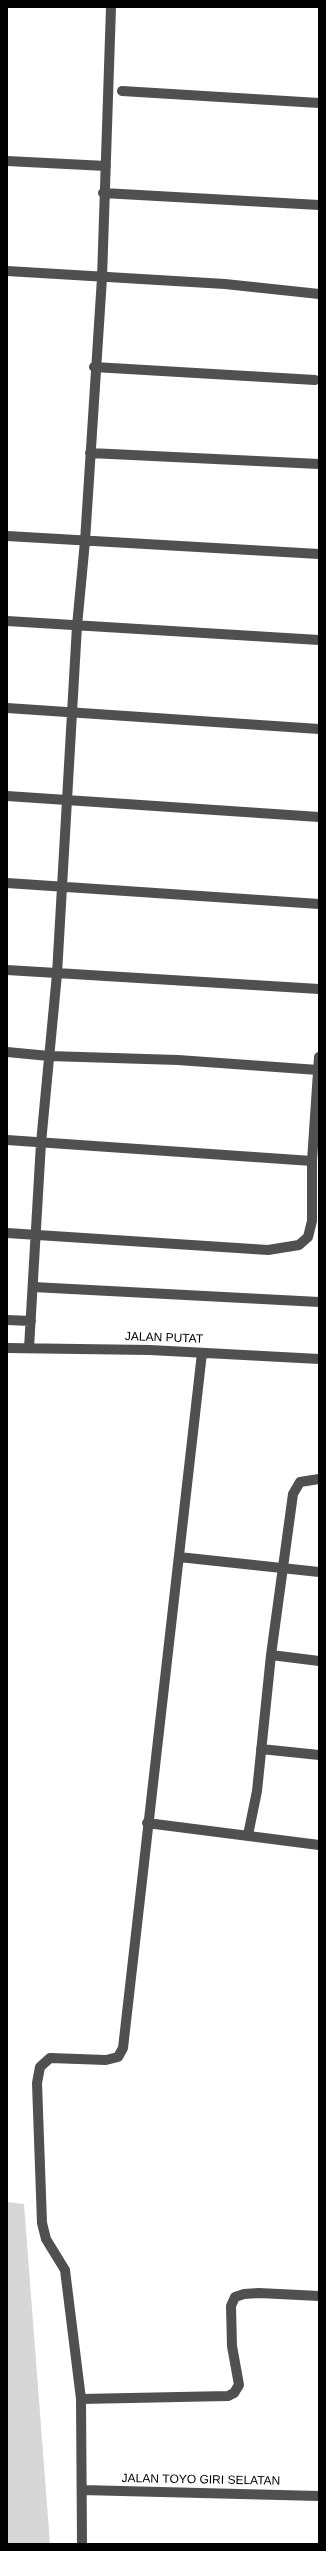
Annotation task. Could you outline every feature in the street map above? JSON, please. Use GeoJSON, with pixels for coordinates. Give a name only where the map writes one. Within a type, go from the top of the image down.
{"type":"FeatureCollection","features":[{"type":"Feature","properties":{"kind":"street"},"geometry":{"type":"LineString","coordinates":[[29,1348],[41,1143],[57,974],[77,626],[85,541],[94,367],[102,278],[103,193],[106,166],[111,7]]}},
{"type":"Feature","properties":{"kind":"street"},"geometry":{"type":"LineString","coordinates":[[122,91],[319,103]]}},
{"type":"Feature","properties":{"kind":"street"},"geometry":{"type":"LineString","coordinates":[[7,161],[106,166]]}},
{"type":"Feature","properties":{"kind":"street"},"geometry":{"type":"LineString","coordinates":[[103,193],[319,204]]}},
{"type":"Feature","properties":{"kind":"street"},"geometry":{"type":"LineString","coordinates":[[7,271],[102,278],[225,284],[319,294]]}},
{"type":"Feature","properties":{"kind":"street"},"geometry":{"type":"LineString","coordinates":[[94,367],[315,380]]}},
{"type":"Feature","properties":{"kind":"street"},"geometry":{"type":"LineString","coordinates":[[90,453],[319,464]]}},
{"type":"Feature","properties":{"kind":"street"},"geometry":{"type":"LineString","coordinates":[[7,536],[319,554]]}},
{"type":"Feature","properties":{"kind":"street"},"geometry":{"type":"LineString","coordinates":[[7,621],[319,640]]}},
{"type":"Feature","properties":{"kind":"street"},"geometry":{"type":"LineString","coordinates":[[7,708],[319,729]]}},
{"type":"Feature","properties":{"kind":"street"},"geometry":{"type":"LineString","coordinates":[[7,796],[319,817]]}},
{"type":"Feature","properties":{"kind":"street"},"geometry":{"type":"LineString","coordinates":[[7,883],[319,904]]}},
{"type":"Feature","properties":{"kind":"street"},"geometry":{"type":"LineString","coordinates":[[7,970],[319,989]]}},
{"type":"Feature","properties":{"kind":"street"},"geometry":{"type":"LineString","coordinates":[[7,1052],[49,1056],[178,1060],[318,1070]]}},
{"type":"Feature","properties":{"kind":"street"},"geometry":{"type":"LineString","coordinates":[[7,1233],[268,1250],[286,1249],[299,1245],[308,1237],[312,1220],[312,1161],[319,1056]]}},
{"type":"Feature","properties":{"kind":"street"},"geometry":{"type":"LineString","coordinates":[[7,1140],[312,1161]]}},
{"type":"Feature","properties":{"kind":"street"},"geometry":{"type":"LineString","coordinates":[[33,1287],[319,1302]]}},
{"type":"Feature","properties":{"kind":"street"},"geometry":{"type":"LineString","coordinates":[[7,1320],[31,1321]]}},
{"type":"Feature","properties":{"kind":"street","name":"JALAN PUTAT"},"geometry":{"type":"LineString","coordinates":[[7,1348],[202,1353],[319,1359]]}},
{"type":"Feature","properties":{"kind":"street"},"geometry":{"type":"LineString","coordinates":[[82,2544],[81,2399],[65,2270],[46,2239],[42,2223],[37,2082],[40,2067],[50,2058],[106,2060],[118,2057],[123,2048],[147,1823],[202,1353]]}},
{"type":"Feature","properties":{"kind":"street"},"geometry":{"type":"LineString","coordinates":[[248,1835],[257,1791],[271,1655],[293,1494],[300,1482],[319,1479]]}},
{"type":"Feature","properties":{"kind":"street"},"geometry":{"type":"LineString","coordinates":[[179,1557],[319,1572]]}},
{"type":"Feature","properties":{"kind":"street"},"geometry":{"type":"LineString","coordinates":[[271,1655],[319,1661]]}},
{"type":"Feature","properties":{"kind":"street"},"geometry":{"type":"LineString","coordinates":[[261,1748],[319,1755]]}},
{"type":"Feature","properties":{"kind":"street"},"geometry":{"type":"LineString","coordinates":[[147,1823],[319,1845]]}},
{"type":"Feature","properties":{"kind":"street"},"geometry":{"type":"LineString","coordinates":[[81,2399],[228,2396],[234,2393],[239,2385],[232,2346],[231,2306],[235,2297],[244,2294],[258,2293],[319,2296]]}},
{"type":"Feature","properties":{"kind":"street","name":"JALAN TOYO GIRI SELATAN"},"geometry":{"type":"LineString","coordinates":[[82,2490],[319,2496]]}},
{"type":"Feature","properties":{"kind":"shaded area"},"geometry":{"type":"Polygon","coordinates":[[[7,2202],[24,2204],[50,2544],[7,2544],[7,2202]]]}}]}
